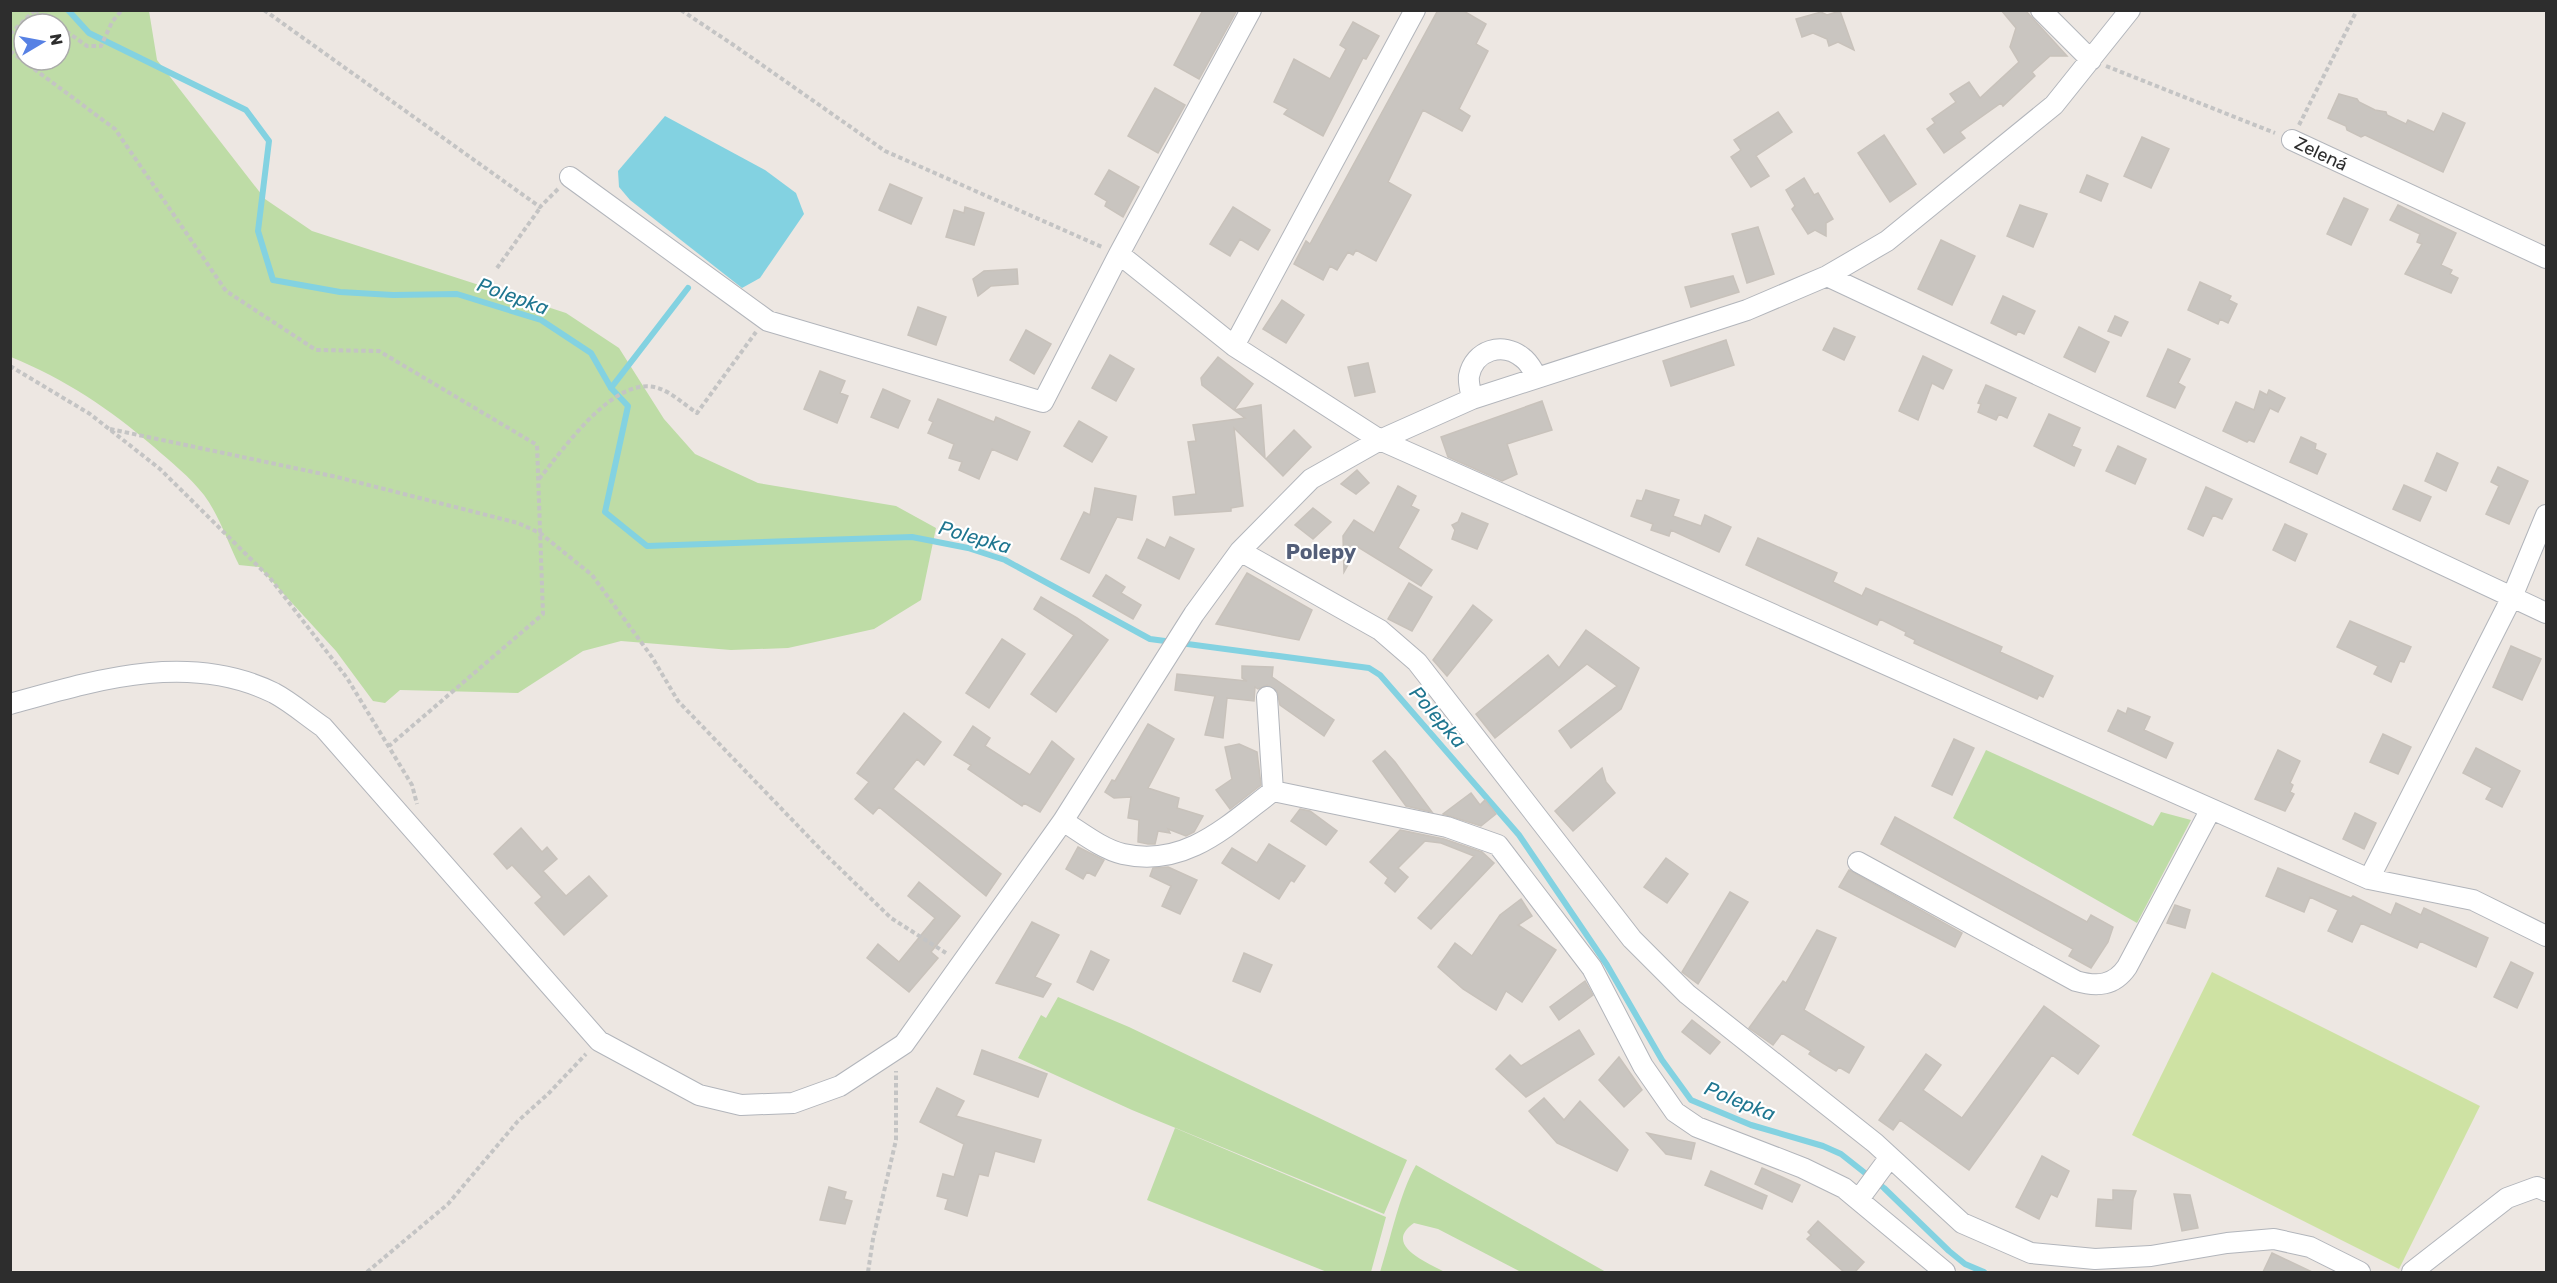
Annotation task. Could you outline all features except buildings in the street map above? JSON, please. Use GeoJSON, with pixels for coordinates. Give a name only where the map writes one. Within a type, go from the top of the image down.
{"type":"FeatureCollection","features":[{"type":"Feature","properties":{"kind":"street"},"geometry":{"type":"LineString","coordinates":[[570,177],[765,320],[1043,402],[1119,254],[1251,10]]}},
{"type":"Feature","properties":{"kind":"street"},"geometry":{"type":"LineString","coordinates":[[1234,346],[1415,10]]}},
{"type":"Feature","properties":{"kind":"street"},"geometry":{"type":"LineString","coordinates":[[2041,10],[2091,60]]}},
{"type":"Feature","properties":{"kind":"street"},"geometry":{"type":"LineString","coordinates":[[10,704],[145,672],[192,671],[240,680],[275,694],[323,727],[599,1041],[699,1095],[741,1105],[794,1102],[840,1086],[904,1044],[1063,821],[1194,614],[1240,551],[1311,479],[1380,440],[1472,399],[1747,310],[1827,276],[1887,241],[2044,113],[2091,60],[2130,10]]}},
{"type":"Feature","properties":{"kind":"street","name":"Zelená"},"geometry":{"type":"LineString","coordinates":[[2292,140],[2547,258]]}},
{"type":"Feature","properties":{"kind":"street"},"geometry":{"type":"LineString","coordinates":[[1119,254],[1234,346],[1380,440],[2369,879],[2473,900],[2547,936]]}},
{"type":"Feature","properties":{"kind":"street"},"geometry":{"type":"LineString","coordinates":[[1827,276],[2547,613]]}},
{"type":"Feature","properties":{"kind":"street"},"geometry":{"type":"LineString","coordinates":[[1472,399],[1468,378],[1475,359],[1490,350],[1508,349],[1524,358],[1537,377]]}},
{"type":"Feature","properties":{"kind":"street"},"geometry":{"type":"LineString","coordinates":[[2369,879],[2512,597],[2547,515]]}},
{"type":"Feature","properties":{"kind":"street"},"geometry":{"type":"LineString","coordinates":[[1240,551],[1380,630],[1417,662],[1632,939],[1687,994],[1886,1163],[1962,1223],[2031,1253],[2095,1259],[2151,1256],[2227,1243],[2274,1239],[2310,1247],[2360,1272]]}},
{"type":"Feature","properties":{"kind":"street"},"geometry":{"type":"LineString","coordinates":[[1267,697],[1273,791]]}},
{"type":"Feature","properties":{"kind":"street"},"geometry":{"type":"LineString","coordinates":[[1063,821],[1100,845],[1123,854],[1174,854],[1205,843],[1273,791],[1447,827],[1498,845],[1592,968],[1643,1066],[1676,1112],[1697,1127],[1863,1194],[1945,1272]]}},
{"type":"Feature","properties":{"kind":"street"},"geometry":{"type":"LineString","coordinates":[[1858,862],[2076,981],[2091,985],[2103,984],[2121,976],[2127,967],[2211,809]]}},
{"type":"Feature","properties":{"kind":"street"},"geometry":{"type":"LineString","coordinates":[[1863,1194],[1886,1163]]}},
{"type":"Feature","properties":{"kind":"street"},"geometry":{"type":"LineString","coordinates":[[2412,1272],[2507,1197],[2537,1187],[2547,1191]]}},
{"type":"Feature","properties":{"kind":"path"},"geometry":{"type":"LineString","coordinates":[[10,34],[35,10]]}},
{"type":"Feature","properties":{"kind":"path"},"geometry":{"type":"LineString","coordinates":[[72,35],[87,46],[101,46],[112,22],[122,10]]}},
{"type":"Feature","properties":{"kind":"path"},"geometry":{"type":"LineString","coordinates":[[264,10],[540,207]]}},
{"type":"Feature","properties":{"kind":"path"},"geometry":{"type":"LineString","coordinates":[[681,10],[885,151],[1119,254]]}},
{"type":"Feature","properties":{"kind":"path"},"geometry":{"type":"LineString","coordinates":[[2292,140],[2356,10]]}},
{"type":"Feature","properties":{"kind":"path"},"geometry":{"type":"LineString","coordinates":[[10,51],[115,129],[226,291],[315,350],[380,351],[537,446],[543,614],[389,746]]}},
{"type":"Feature","properties":{"kind":"path","name":"Zelená"},"geometry":{"type":"LineString","coordinates":[[2091,60],[2292,140]]}},
{"type":"Feature","properties":{"kind":"path"},"geometry":{"type":"LineString","coordinates":[[497,268],[540,207],[570,177]]}},
{"type":"Feature","properties":{"kind":"path"},"geometry":{"type":"LineString","coordinates":[[538,480],[590,418],[631,387],[658,388],[697,413],[765,320]]}},
{"type":"Feature","properties":{"kind":"path"},"geometry":{"type":"LineString","coordinates":[[10,366],[90,414],[160,469],[270,578],[347,678],[412,785],[420,815]]}},
{"type":"Feature","properties":{"kind":"path"},"geometry":{"type":"LineString","coordinates":[[110,429],[337,477],[518,523],[540,533],[592,575],[652,657],[678,700],[825,854],[891,918],[962,963]]}},
{"type":"Feature","properties":{"kind":"path"},"geometry":{"type":"LineString","coordinates":[[368,1272],[448,1204],[518,1121],[548,1094],[599,1041]]}},
{"type":"Feature","properties":{"kind":"path"},"geometry":{"type":"LineString","coordinates":[[868,1272],[873,1239],[896,1140],[896,1073],[904,1044]]}},
{"type":"Feature","properties":{"kind":"green space"},"geometry":{"type":"Polygon","coordinates":[[[10,11],[149,11],[157,60],[265,199],[312,231],[566,313],[619,348],[664,419],[695,454],[758,483],[896,506],[936,528],[921,600],[874,629],[788,648],[731,650],[621,641],[583,651],[518,693],[400,690],[385,703],[373,701],[336,651],[259,567],[239,565],[219,520],[199,488],[187,476],[104,408],[68,385],[11,357],[10,11]]]}},
{"type":"Feature","properties":{"kind":"green space"},"geometry":{"type":"Polygon","coordinates":[[[1986,750],[2153,826],[2161,812],[2191,820],[2137,923],[1953,818],[1986,750]]]}},
{"type":"Feature","properties":{"kind":"green space"},"geometry":{"type":"Polygon","coordinates":[[[2212,972],[2480,1106],[2399,1269],[2132,1135],[2212,972]]]}},
{"type":"Feature","properties":{"kind":"green space"},"geometry":{"type":"Polygon","coordinates":[[[1058,997],[1129,1027],[1407,1160],[1384,1214],[1132,1110],[1018,1058],[1041,1015],[1046,1018],[1058,997]]]}},
{"type":"Feature","properties":{"kind":"green space"},"geometry":{"type":"Polygon","coordinates":[[[1175,1128],[1386,1217],[1371,1272],[1327,1272],[1147,1200],[1175,1128]]]}},
{"type":"Feature","properties":{"kind":"green space"},"geometry":{"type":"Polygon","coordinates":[[[1416,1165],[1606,1272],[1521,1272],[1438,1229],[1414,1223],[1405,1231],[1403,1239],[1405,1246],[1419,1258],[1445,1272],[1380,1272],[1400,1203],[1416,1165]]]}},
{"type":"Feature","properties":{"kind":"water"},"geometry":{"type":"Polygon","coordinates":[[[665,116],[765,170],[796,193],[804,214],[760,278],[742,288],[630,200],[619,187],[618,171],[665,116]]]}},
{"type":"Feature","properties":{"kind":"waterway","name":"Polepka"},"geometry":{"type":"LineString","coordinates":[[68,10],[89,33],[246,110],[269,141],[258,231],[273,280],[340,292],[393,295],[457,294],[541,320],[591,353],[611,388],[628,406],[605,512],[647,546],[912,537],[968,548],[1005,560],[1150,639],[1369,668],[1380,675],[1519,835],[1607,965],[1662,1060],[1691,1100],[1751,1125],[1823,1146],[1841,1154],[1884,1188],[1949,1251],[1965,1264],[1984,1272]]}},
{"type":"Feature","properties":{"kind":"waterway"},"geometry":{"type":"LineString","coordinates":[[611,388],[688,288]]}},
{"type":"Feature","properties":{"kind":"district","name":"Polepy"},"geometry":{"type":"Point","coordinates":[1321,552]}}]}
